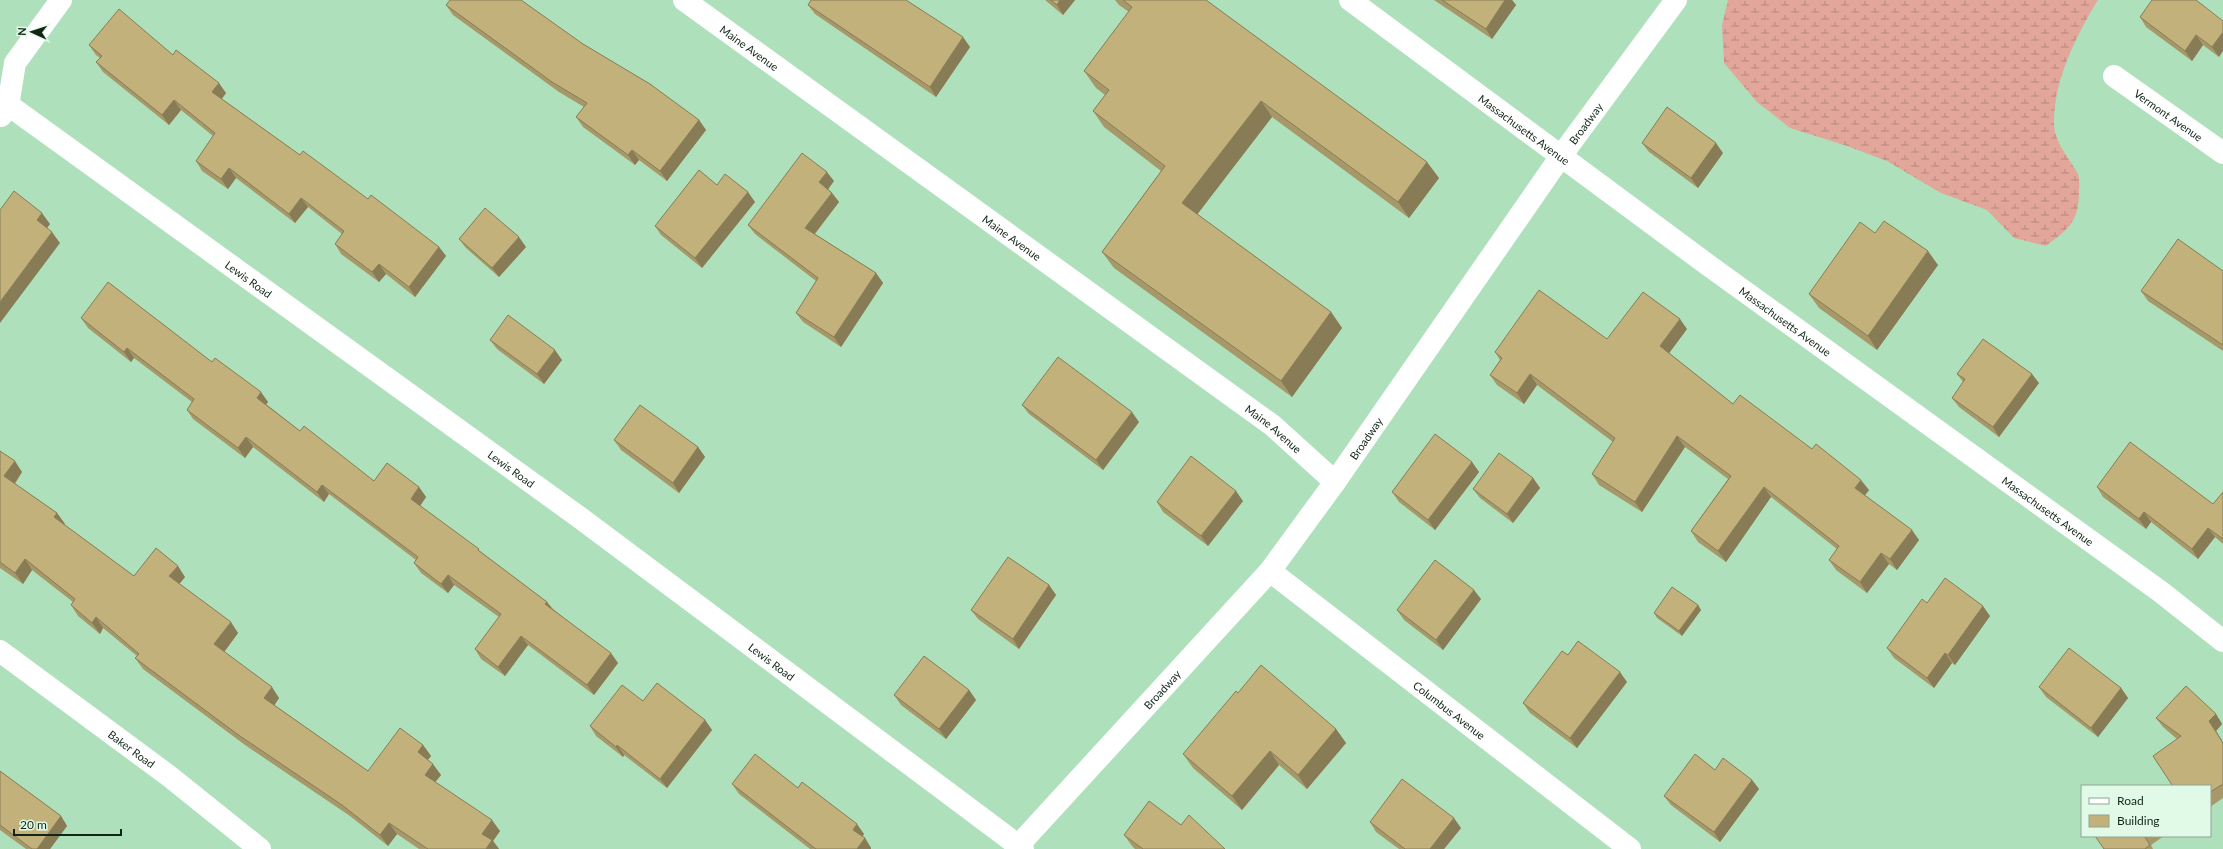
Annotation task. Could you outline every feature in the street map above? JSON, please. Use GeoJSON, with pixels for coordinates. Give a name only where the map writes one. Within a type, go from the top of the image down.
{"type":"FeatureCollection","features":[{"type":"Feature","properties":{"kind":"street"},"geometry":{"type":"LineString","coordinates":[[3,107],[15,63],[61,0]]}},
{"type":"Feature","properties":{"kind":"street","name":"Maine Avenue"},"geometry":{"type":"LineString","coordinates":[[684,0],[1272,425],[1335,482]]}},
{"type":"Feature","properties":{"kind":"street","name":"Massachusetts Avenue"},"geometry":{"type":"LineString","coordinates":[[1350,0],[1561,156],[2161,592],[2223,640]]}},
{"type":"Feature","properties":{"kind":"street","name":"Broadway"},"geometry":{"type":"LineString","coordinates":[[1019,848],[1270,571],[1335,482],[1561,156],[1676,0]]}},
{"type":"Feature","properties":{"kind":"street","name":"Vermont Avenue"},"geometry":{"type":"LineString","coordinates":[[2114,76],[2223,153]]}},
{"type":"Feature","properties":{"kind":"street","name":"Lewis Road"},"geometry":{"type":"LineString","coordinates":[[3,107],[579,517],[1019,848]]}},
{"type":"Feature","properties":{"kind":"street","name":"Columbus Avenue"},"geometry":{"type":"LineString","coordinates":[[1270,571],[1630,849]]}},
{"type":"Feature","properties":{"kind":"street","name":"Baker Road"},"geometry":{"type":"LineString","coordinates":[[0,651],[170,776],[260,849]]}},
{"type":"Feature","properties":{"kind":"green space"},"geometry":{"type":"Polygon","coordinates":[[[1728,0],[2098,0],[2074,43],[2062,74],[2055,106],[2054,122],[2056,137],[2079,178],[2077,211],[2074,218],[2066,230],[2046,246],[2014,238],[1987,210],[1941,193],[1887,161],[1847,146],[1790,128],[1757,102],[1724,63],[1722,25],[1728,0]]]}},
{"type":"Feature","properties":{"kind":"building"},"geometry":{"type":"Polygon","coordinates":[[[450,0],[521,0],[583,44],[650,84],[699,120],[660,171],[632,150],[628,155],[576,117],[587,103],[552,82],[446,5],[450,0]]]}},
{"type":"Feature","properties":{"kind":"building"},"geometry":{"type":"Polygon","coordinates":[[[811,0],[906,0],[963,37],[930,87],[808,5],[811,0]]]}},
{"type":"Feature","properties":{"kind":"building"},"geometry":{"type":"Polygon","coordinates":[[[1051,0],[1060,0],[1057,5],[1051,0]]]}},
{"type":"Feature","properties":{"kind":"building"},"geometry":{"type":"Polygon","coordinates":[[[1123,0],[1206,0],[1427,162],[1398,202],[1261,101],[1182,203],[1331,312],[1281,381],[1102,252],[1165,166],[1093,111],[1109,90],[1084,71],[1132,7],[1123,0]]]}},
{"type":"Feature","properties":{"kind":"building"},"geometry":{"type":"Polygon","coordinates":[[[1442,0],[1505,0],[1486,29],[1442,0]]]}},
{"type":"Feature","properties":{"kind":"building"},"geometry":{"type":"Polygon","coordinates":[[[2152,0],[2196,0],[2223,21],[2223,32],[2212,47],[2196,35],[2185,51],[2140,17],[2152,0]]]}},
{"type":"Feature","properties":{"kind":"building"},"geometry":{"type":"Polygon","coordinates":[[[119,9],[173,55],[176,50],[219,83],[212,92],[300,155],[303,151],[368,199],[371,195],[439,247],[409,287],[379,264],[372,272],[335,244],[344,231],[301,198],[289,214],[229,168],[221,179],[196,161],[215,133],[174,100],[162,115],[96,62],[102,56],[89,45],[119,9]]]}},
{"type":"Feature","properties":{"kind":"building"},"geometry":{"type":"Polygon","coordinates":[[[1667,107],[1716,143],[1691,178],[1642,143],[1667,107]]]}},
{"type":"Feature","properties":{"kind":"building"},"geometry":{"type":"Polygon","coordinates":[[[802,153],[827,172],[819,182],[832,193],[805,228],[876,273],[834,337],[796,313],[818,278],[748,225],[802,153]]]}},
{"type":"Feature","properties":{"kind":"building"},"geometry":{"type":"Polygon","coordinates":[[[699,170],[717,185],[725,174],[748,192],[695,258],[655,226],[699,170]]]}},
{"type":"Feature","properties":{"kind":"building"},"geometry":{"type":"Polygon","coordinates":[[[14,191],[42,213],[37,220],[52,232],[0,302],[0,210],[14,191]]]}},
{"type":"Feature","properties":{"kind":"building"},"geometry":{"type":"Polygon","coordinates":[[[485,208],[519,237],[492,268],[459,239],[485,208]]]}},
{"type":"Feature","properties":{"kind":"building"},"geometry":{"type":"Polygon","coordinates":[[[1884,221],[1928,251],[1868,336],[1809,294],[1860,222],[1875,233],[1884,221]]]}},
{"type":"Feature","properties":{"kind":"building"},"geometry":{"type":"Polygon","coordinates":[[[2178,239],[2223,271],[2223,345],[2141,291],[2178,239]]]}},
{"type":"Feature","properties":{"kind":"building"},"geometry":{"type":"Polygon","coordinates":[[[108,282],[212,362],[215,358],[261,392],[257,398],[300,431],[304,426],[374,481],[387,463],[419,487],[411,499],[479,549],[478,550],[547,602],[545,604],[611,653],[587,685],[521,636],[498,667],[475,649],[501,614],[448,575],[441,584],[414,563],[418,557],[322,485],[317,492],[246,437],[238,448],[187,410],[194,399],[127,348],[124,352],[81,318],[108,282]]]}},
{"type":"Feature","properties":{"kind":"building"},"geometry":{"type":"Polygon","coordinates":[[[1539,290],[1607,339],[1643,292],[1680,319],[1660,346],[1733,404],[1740,395],[1812,449],[1816,444],[1861,480],[1855,488],[1912,530],[1890,559],[1881,553],[1860,582],[1829,560],[1839,546],[1764,487],[1718,551],[1691,531],[1731,476],[1677,436],[1635,502],[1592,474],[1615,438],[1530,374],[1517,393],[1490,375],[1502,358],[1495,352],[1539,290]]]}},
{"type":"Feature","properties":{"kind":"building"},"geometry":{"type":"Polygon","coordinates":[[[508,315],[555,350],[537,374],[490,340],[508,315]]]}},
{"type":"Feature","properties":{"kind":"building"},"geometry":{"type":"Polygon","coordinates":[[[1983,339],[2032,374],[1993,427],[1952,398],[1965,379],[1957,374],[1983,339]]]}},
{"type":"Feature","properties":{"kind":"building"},"geometry":{"type":"Polygon","coordinates":[[[1058,357],[1132,412],[1096,460],[1022,405],[1058,357]]]}},
{"type":"Feature","properties":{"kind":"building"},"geometry":{"type":"Polygon","coordinates":[[[640,405],[698,447],[673,483],[614,440],[640,405]]]}},
{"type":"Feature","properties":{"kind":"building"},"geometry":{"type":"Polygon","coordinates":[[[1435,434],[1472,462],[1428,520],[1392,492],[1435,434]]]}},
{"type":"Feature","properties":{"kind":"building"},"geometry":{"type":"Polygon","coordinates":[[[2130,442],[2213,504],[2223,492],[2223,539],[2208,528],[2192,549],[2144,512],[2139,519],[2097,487],[2130,442]]]}},
{"type":"Feature","properties":{"kind":"building"},"geometry":{"type":"Polygon","coordinates":[[[0,451],[15,461],[4,476],[57,513],[54,517],[134,576],[156,548],[178,566],[169,576],[231,622],[214,644],[272,687],[264,698],[368,771],[400,728],[423,745],[418,752],[433,764],[425,775],[492,820],[482,834],[492,840],[486,849],[428,849],[389,823],[380,835],[342,805],[237,734],[135,658],[139,654],[96,617],[92,623],[71,605],[75,599],[25,559],[15,573],[0,562],[0,451]]]}},
{"type":"Feature","properties":{"kind":"building"},"geometry":{"type":"Polygon","coordinates":[[[1499,453],[1533,478],[1507,514],[1473,489],[1499,453]]]}},
{"type":"Feature","properties":{"kind":"building"},"geometry":{"type":"Polygon","coordinates":[[[1191,456],[1236,491],[1201,536],[1157,502],[1191,456]]]}},
{"type":"Feature","properties":{"kind":"building"},"geometry":{"type":"Polygon","coordinates":[[[1008,557],[1049,585],[1013,639],[971,610],[1008,557]]]}},
{"type":"Feature","properties":{"kind":"building"},"geometry":{"type":"Polygon","coordinates":[[[1435,560],[1474,590],[1436,640],[1397,610],[1435,560]]]}},
{"type":"Feature","properties":{"kind":"building"},"geometry":{"type":"Polygon","coordinates":[[[1945,578],[1983,606],[1948,655],[1945,653],[1927,678],[1887,648],[1922,599],[1927,603],[1945,578]]]}},
{"type":"Feature","properties":{"kind":"building"},"geometry":{"type":"Polygon","coordinates":[[[1672,587],[1698,605],[1679,631],[1654,613],[1672,587]]]}},
{"type":"Feature","properties":{"kind":"building"},"geometry":{"type":"Polygon","coordinates":[[[1578,641],[1620,672],[1570,738],[1523,703],[1562,651],[1568,655],[1578,641]]]}},
{"type":"Feature","properties":{"kind":"building"},"geometry":{"type":"Polygon","coordinates":[[[2069,648],[2121,688],[2091,728],[2039,687],[2069,648]]]}},
{"type":"Feature","properties":{"kind":"building"},"geometry":{"type":"Polygon","coordinates":[[[924,656],[969,690],[939,729],[894,695],[924,656]]]}},
{"type":"Feature","properties":{"kind":"building"},"geometry":{"type":"Polygon","coordinates":[[[1261,665],[1336,729],[1298,775],[1270,751],[1232,796],[1183,754],[1236,691],[1238,693],[1261,665]]]}},
{"type":"Feature","properties":{"kind":"building"},"geometry":{"type":"Polygon","coordinates":[[[657,683],[705,720],[660,779],[590,726],[622,685],[643,701],[657,683]]]}},
{"type":"Feature","properties":{"kind":"building"},"geometry":{"type":"Polygon","coordinates":[[[2186,686],[2216,714],[2209,721],[2223,743],[2223,784],[2211,791],[2211,785],[2172,785],[2153,756],[2181,736],[2156,718],[2186,686]]]}},
{"type":"Feature","properties":{"kind":"building"},"geometry":{"type":"Polygon","coordinates":[[[755,754],[798,788],[802,782],[857,824],[853,830],[865,838],[857,849],[816,849],[732,784],[755,754]]]}},
{"type":"Feature","properties":{"kind":"building"},"geometry":{"type":"Polygon","coordinates":[[[1695,754],[1715,770],[1723,758],[1752,780],[1714,832],[1664,796],[1695,754]]]}},
{"type":"Feature","properties":{"kind":"building"},"geometry":{"type":"Polygon","coordinates":[[[0,771],[61,816],[37,849],[32,849],[0,825],[0,771]]]}},
{"type":"Feature","properties":{"kind":"building"},"geometry":{"type":"Polygon","coordinates":[[[1402,779],[1454,818],[1430,849],[1405,849],[1370,822],[1402,779]]]}},
{"type":"Feature","properties":{"kind":"building"},"geometry":{"type":"Polygon","coordinates":[[[1149,801],[1181,825],[1189,815],[1225,849],[1143,849],[1124,835],[1149,801]]]}},
{"type":"Feature","properties":{"kind":"building"},"geometry":{"type":"Polygon","coordinates":[[[2096,837],[2145,837],[2150,845],[2145,849],[2104,849],[2096,837]]]}}]}
